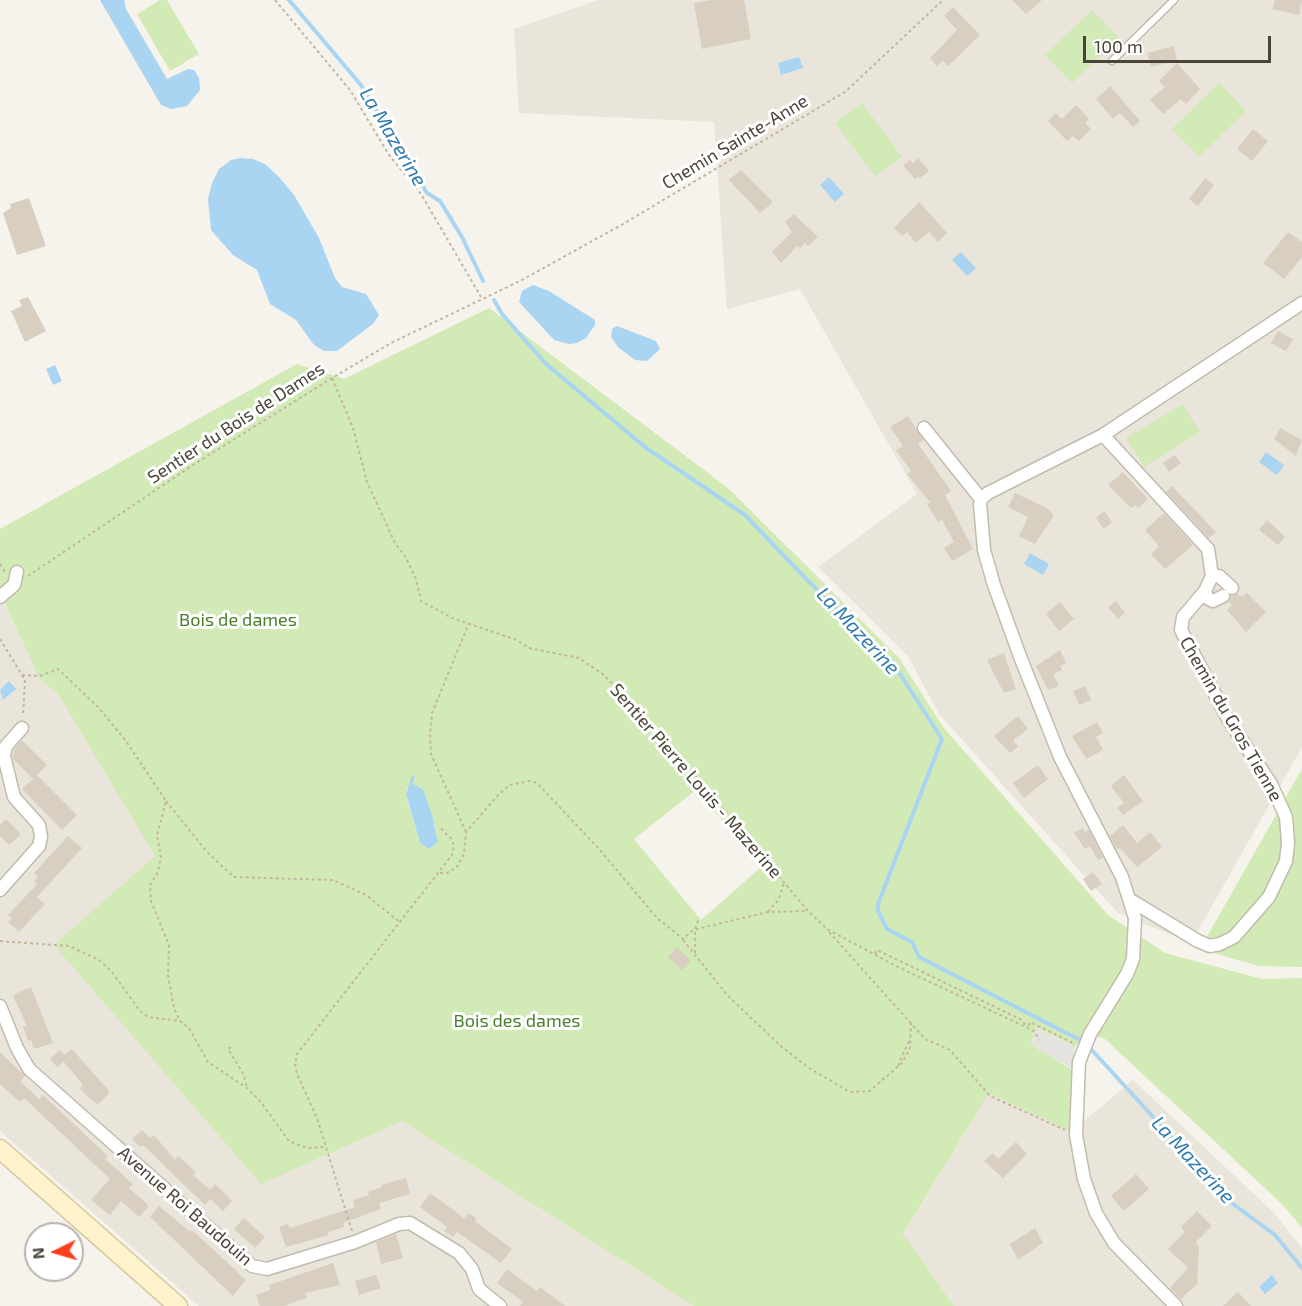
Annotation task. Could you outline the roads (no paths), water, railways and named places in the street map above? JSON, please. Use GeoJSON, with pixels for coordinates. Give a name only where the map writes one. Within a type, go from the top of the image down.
{"type":"FeatureCollection","features":[{"type":"Feature","properties":{"kind":"main road"},"geometry":{"type":"LineString","coordinates":[[0,1149],[178,1306]]}},
{"type":"Feature","properties":{"kind":"street"},"geometry":{"type":"LineString","coordinates":[[981,499],[998,487],[1102,435],[1302,303]]}},
{"type":"Feature","properties":{"kind":"street"},"geometry":{"type":"LineString","coordinates":[[924,428],[981,499],[984,550],[1017,649],[1060,757],[1111,852],[1132,901],[1135,937],[1127,974],[1077,1061],[1076,1135],[1086,1187],[1105,1230],[1114,1243],[1176,1306]]}},
{"type":"Feature","properties":{"kind":"street"},"geometry":{"type":"LineString","coordinates":[[1102,435],[1208,549],[1212,576],[1219,576],[1228,592],[1213,601],[1207,598],[1205,591]]}},
{"type":"Feature","properties":{"kind":"street"},"geometry":{"type":"LineString","coordinates":[[0,597],[14,585],[16,572]]}},
{"type":"Feature","properties":{"kind":"street","name":"Chemin du Gros Tienne"},"geometry":{"type":"LineString","coordinates":[[1132,901],[1198,941],[1210,946],[1220,944],[1234,937],[1269,897],[1286,861],[1286,817],[1271,784],[1228,719],[1188,648],[1181,630],[1183,617],[1205,591],[1212,576]]}},
{"type":"Feature","properties":{"kind":"street"},"geometry":{"type":"LineString","coordinates":[[0,890],[39,846],[41,837],[39,825],[14,797],[4,756],[6,746],[22,728]]}},
{"type":"Feature","properties":{"kind":"street","name":"Avenue Roi Baudouin"},"geometry":{"type":"LineString","coordinates":[[0,1006],[17,1048],[29,1068],[252,1266],[267,1269],[355,1242],[399,1224],[410,1223],[459,1253],[472,1269],[479,1289],[500,1306]]}},
{"type":"Feature","properties":{"kind":"lane"},"geometry":{"type":"LineString","coordinates":[[1112,61],[1174,0]]}},
{"type":"Feature","properties":{"kind":"water"},"geometry":{"type":"Polygon","coordinates":[[[100,0],[124,0],[126,9],[167,79],[188,69],[194,70],[199,78],[200,90],[187,106],[171,109],[161,105],[100,0]]]}},
{"type":"Feature","properties":{"kind":"water"},"geometry":{"type":"Polygon","coordinates":[[[799,57],[803,68],[781,75],[778,63],[799,57]]]}},
{"type":"Feature","properties":{"kind":"water"},"geometry":{"type":"Polygon","coordinates":[[[253,159],[265,164],[279,177],[294,195],[319,238],[335,278],[342,287],[366,294],[379,315],[373,324],[337,351],[324,351],[314,345],[296,320],[270,304],[257,270],[233,255],[211,230],[208,199],[212,183],[219,169],[231,160],[253,159]]]}},
{"type":"Feature","properties":{"kind":"water"},"geometry":{"type":"Polygon","coordinates":[[[829,177],[844,194],[835,202],[820,185],[829,177]]]}},
{"type":"Feature","properties":{"kind":"water"},"geometry":{"type":"Polygon","coordinates":[[[961,252],[976,268],[967,276],[952,260],[961,252]]]}},
{"type":"Feature","properties":{"kind":"water"},"geometry":{"type":"Polygon","coordinates":[[[533,285],[549,291],[595,320],[595,325],[586,338],[569,344],[554,340],[519,302],[522,291],[533,285]]]}},
{"type":"Feature","properties":{"kind":"water"},"geometry":{"type":"Polygon","coordinates":[[[617,326],[656,341],[660,349],[647,361],[635,360],[618,347],[611,337],[612,329],[617,326]]]}},
{"type":"Feature","properties":{"kind":"water"},"geometry":{"type":"Polygon","coordinates":[[[55,365],[62,381],[53,385],[46,369],[55,365]]]}},
{"type":"Feature","properties":{"kind":"water"},"geometry":{"type":"Polygon","coordinates":[[[1266,452],[1284,465],[1277,475],[1259,462],[1266,452]]]}},
{"type":"Feature","properties":{"kind":"water"},"geometry":{"type":"Polygon","coordinates":[[[1030,553],[1049,564],[1043,575],[1024,564],[1030,553]]]}},
{"type":"Feature","properties":{"kind":"water"},"geometry":{"type":"Polygon","coordinates":[[[9,681],[16,689],[3,700],[0,690],[9,681]]]}},
{"type":"Feature","properties":{"kind":"water"},"geometry":{"type":"Polygon","coordinates":[[[412,776],[415,777],[413,784],[423,789],[432,815],[438,842],[429,849],[420,843],[406,794],[412,776]]]}},
{"type":"Feature","properties":{"kind":"water"},"geometry":{"type":"Polygon","coordinates":[[[1272,1275],[1278,1283],[1265,1294],[1259,1287],[1272,1275]]]}},
{"type":"Feature","properties":{"kind":"waterway","name":"La Mazerine"},"geometry":{"type":"LineString","coordinates":[[289,0],[361,85],[427,193],[440,201],[462,237],[483,281]]}},
{"type":"Feature","properties":{"kind":"waterway","name":"La Mazerine"},"geometry":{"type":"LineString","coordinates":[[494,300],[502,314],[546,364],[645,447],[745,515],[808,581],[891,660],[942,739],[878,904],[878,911],[887,929],[912,942],[919,957],[1080,1040]]}},
{"type":"Feature","properties":{"kind":"waterway","name":"La Mazerine"},"geometry":{"type":"LineString","coordinates":[[1089,1047],[1233,1204],[1275,1235],[1302,1268]]}},
{"type":"Feature","properties":{"kind":"park label","name":"Bois de dames"},"geometry":{"type":"Point","coordinates":[238,620]}},
{"type":"Feature","properties":{"kind":"park label","name":"Bois des dames"},"geometry":{"type":"Point","coordinates":[517,1021]}}]}
